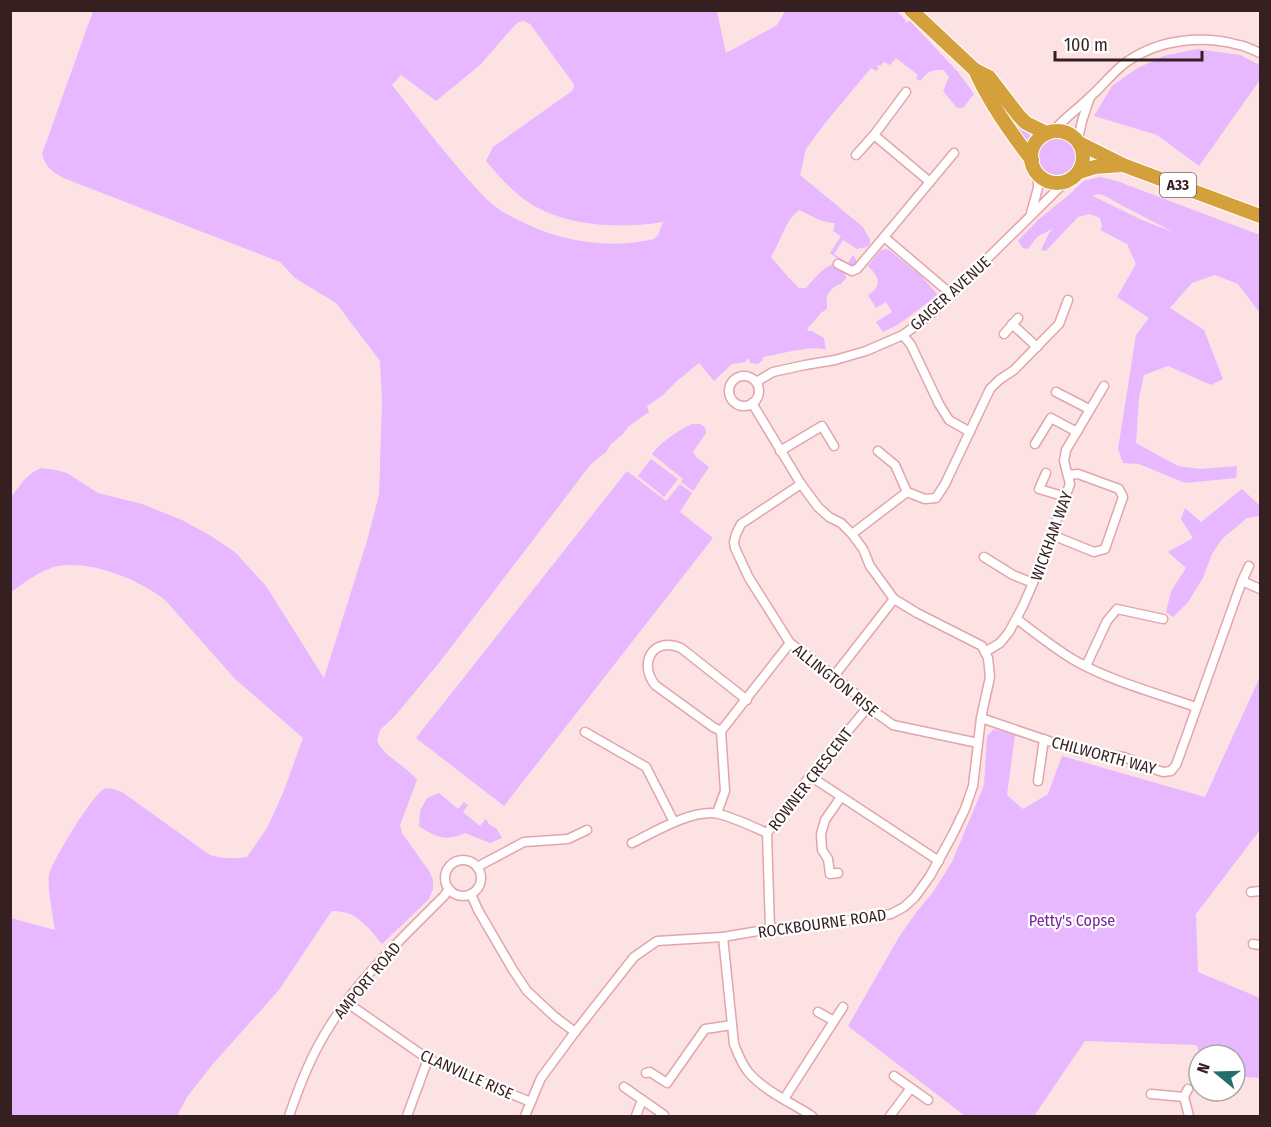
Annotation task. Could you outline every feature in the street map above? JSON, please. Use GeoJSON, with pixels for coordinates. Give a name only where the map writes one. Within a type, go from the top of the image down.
{"type":"FeatureCollection","features":[{"type":"Feature","properties":{"kind":"highway"},"geometry":{"type":"LineString","coordinates":[[911,10],[975,70],[989,77],[1026,123],[1050,131],[1067,132],[1079,141],[1084,159],[1079,172],[1066,181],[1056,183],[1044,180],[1038,175],[1032,160],[1013,136],[983,88],[975,70]]}},
{"type":"Feature","properties":{"kind":"highway"},"geometry":{"type":"LineString","coordinates":[[1032,160],[1035,143],[1050,131]]}},
{"type":"Feature","properties":{"kind":"highway","name":"A33"},"geometry":{"type":"LineString","coordinates":[[1079,141],[1123,165],[1260,216]]}},
{"type":"Feature","properties":{"kind":"highway","name":"A33"},"geometry":{"type":"LineString","coordinates":[[1079,172],[1095,167],[1123,165]]}},
{"type":"Feature","properties":{"kind":"street"},"geometry":{"type":"LineString","coordinates":[[1050,131],[1127,61],[1148,50],[1167,43],[1190,39],[1213,40],[1239,45],[1260,53]]}},
{"type":"Feature","properties":{"kind":"street"},"geometry":{"type":"LineString","coordinates":[[856,155],[906,93]]}},
{"type":"Feature","properties":{"kind":"street"},"geometry":{"type":"LineString","coordinates":[[1079,141],[1090,97]]}},
{"type":"Feature","properties":{"kind":"street"},"geometry":{"type":"LineString","coordinates":[[874,135],[930,182]]}},
{"type":"Feature","properties":{"kind":"street"},"geometry":{"type":"LineString","coordinates":[[838,264],[852,272],[857,269],[954,153]]}},
{"type":"Feature","properties":{"kind":"street","name":"GAIGER AVENUE"},"geometry":{"type":"LineString","coordinates":[[1029,216],[1038,189],[1038,175]]}},
{"type":"Feature","properties":{"kind":"street","name":"GAIGER AVENUE"},"geometry":{"type":"LineString","coordinates":[[756,382],[773,372],[843,358],[903,335],[930,315],[1066,181]]}},
{"type":"Feature","properties":{"kind":"street"},"geometry":{"type":"LineString","coordinates":[[884,237],[951,294]]}},
{"type":"Feature","properties":{"kind":"street"},"geometry":{"type":"LineString","coordinates":[[878,451],[895,465],[907,492],[925,500],[936,498],[994,383],[1014,370],[1059,324],[1068,300]]}},
{"type":"Feature","properties":{"kind":"street"},"geometry":{"type":"LineString","coordinates":[[1004,333],[1015,321],[1037,347]]}},
{"type":"Feature","properties":{"kind":"street"},"geometry":{"type":"LineString","coordinates":[[903,335],[911,345],[939,405],[949,420],[970,432]]}},
{"type":"Feature","properties":{"kind":"street"},"geometry":{"type":"LineString","coordinates":[[743,376],[752,378],[756,382],[759,387],[758,396],[752,404],[737,405],[730,398],[729,387],[734,380],[743,376]]}},
{"type":"Feature","properties":{"kind":"street","name":"WICKHAM WAY"},"geometry":{"type":"LineString","coordinates":[[985,652],[1000,643],[1017,619],[1052,535],[1070,484],[1064,461],[1066,450],[1104,386]]}},
{"type":"Feature","properties":{"kind":"street"},"geometry":{"type":"LineString","coordinates":[[1056,392],[1089,409]]}},
{"type":"Feature","properties":{"kind":"street"},"geometry":{"type":"LineString","coordinates":[[752,404],[801,484],[818,507],[852,534],[863,549],[870,566],[894,599],[982,646],[985,652]]}},
{"type":"Feature","properties":{"kind":"street"},"geometry":{"type":"LineString","coordinates":[[1035,444],[1051,418],[1077,432]]}},
{"type":"Feature","properties":{"kind":"street"},"geometry":{"type":"LineString","coordinates":[[780,451],[822,426],[834,446]]}},
{"type":"Feature","properties":{"kind":"street"},"geometry":{"type":"LineString","coordinates":[[1046,473],[1039,489],[1066,497]]}},
{"type":"Feature","properties":{"kind":"street"},"geometry":{"type":"LineString","coordinates":[[1052,535],[1094,552],[1105,549],[1123,497],[1119,489],[1078,474],[1068,475]]}},
{"type":"Feature","properties":{"kind":"street","name":"ALLINGTON RISE"},"geometry":{"type":"LineString","coordinates":[[801,484],[741,524],[734,542],[749,578],[790,643],[834,676],[867,707],[893,725],[978,743]]}},
{"type":"Feature","properties":{"kind":"street"},"geometry":{"type":"LineString","coordinates":[[852,534],[907,492]]}},
{"type":"Feature","properties":{"kind":"street"},"geometry":{"type":"LineString","coordinates":[[984,557],[1013,575],[1033,583]]}},
{"type":"Feature","properties":{"kind":"street","name":"CHILWORTH WAY"},"geometry":{"type":"LineString","coordinates":[[981,718],[1081,752],[1124,757],[1154,769],[1171,771],[1176,765],[1249,566]]}},
{"type":"Feature","properties":{"kind":"street"},"geometry":{"type":"LineString","coordinates":[[1242,581],[1260,589]]}},
{"type":"Feature","properties":{"kind":"street"},"geometry":{"type":"LineString","coordinates":[[834,676],[894,599]]}},
{"type":"Feature","properties":{"kind":"street"},"geometry":{"type":"LineString","coordinates":[[1086,666],[1107,621],[1117,609],[1162,619]]}},
{"type":"Feature","properties":{"kind":"street"},"geometry":{"type":"LineString","coordinates":[[1017,619],[1050,644],[1086,666],[1196,707]]}},
{"type":"Feature","properties":{"kind":"street"},"geometry":{"type":"LineString","coordinates":[[717,813],[725,791],[721,731],[790,643]]}},
{"type":"Feature","properties":{"kind":"street"},"geometry":{"type":"LineString","coordinates":[[721,731],[655,685],[650,679],[649,658],[654,650],[668,644],[681,648],[747,700]]}},
{"type":"Feature","properties":{"kind":"street","name":"ROCKBOURNE ROAD"},"geometry":{"type":"LineString","coordinates":[[525,1116],[541,1078],[574,1032],[634,957],[657,941],[723,937],[891,914],[904,907],[915,897],[939,861],[965,809],[973,786],[981,718],[990,677],[985,652]]}},
{"type":"Feature","properties":{"kind":"street","name":"ROWNER CRESCENT"},"geometry":{"type":"LineString","coordinates":[[770,929],[767,832],[867,707]]}},
{"type":"Feature","properties":{"kind":"street"},"geometry":{"type":"LineString","coordinates":[[585,732],[646,767],[674,822]]}},
{"type":"Feature","properties":{"kind":"street"},"geometry":{"type":"LineString","coordinates":[[1038,782],[1044,739]]}},
{"type":"Feature","properties":{"kind":"street"},"geometry":{"type":"LineString","coordinates":[[810,776],[939,861]]}},
{"type":"Feature","properties":{"kind":"street"},"geometry":{"type":"LineString","coordinates":[[838,873],[830,874],[828,859],[822,850],[821,834],[825,820],[842,797]]}},
{"type":"Feature","properties":{"kind":"street"},"geometry":{"type":"LineString","coordinates":[[632,843],[674,822],[692,816],[717,813],[767,832]]}},
{"type":"Feature","properties":{"kind":"street"},"geometry":{"type":"LineString","coordinates":[[477,867],[524,842],[568,839],[587,830]]}},
{"type":"Feature","properties":{"kind":"street"},"geometry":{"type":"LineString","coordinates":[[465,860],[477,867],[480,881],[478,888],[471,894],[458,895],[449,889],[445,878],[447,870],[453,863],[465,860]]}},
{"type":"Feature","properties":{"kind":"street","name":"AMPORT ROAD"},"geometry":{"type":"LineString","coordinates":[[289,1116],[307,1068],[330,1025],[346,1002],[379,963],[449,889]]}},
{"type":"Feature","properties":{"kind":"street"},"geometry":{"type":"LineString","coordinates":[[471,894],[527,991],[574,1032]]}},
{"type":"Feature","properties":{"kind":"street"},"geometry":{"type":"LineString","coordinates":[[723,937],[734,1044],[740,1060],[748,1073],[762,1084],[812,1116]]}},
{"type":"Feature","properties":{"kind":"street","name":"CLANVILLE RISE"},"geometry":{"type":"LineString","coordinates":[[346,1002],[428,1059],[531,1102]]}},
{"type":"Feature","properties":{"kind":"street"},"geometry":{"type":"LineString","coordinates":[[784,1099],[843,1007]]}},
{"type":"Feature","properties":{"kind":"street"},"geometry":{"type":"LineString","coordinates":[[818,1012],[834,1021]]}},
{"type":"Feature","properties":{"kind":"street"},"geometry":{"type":"LineString","coordinates":[[646,1073],[650,1072],[667,1083],[705,1029],[732,1025]]}},
{"type":"Feature","properties":{"kind":"street"},"geometry":{"type":"LineString","coordinates":[[407,1116],[428,1059]]}},
{"type":"Feature","properties":{"kind":"street"},"geometry":{"type":"LineString","coordinates":[[894,1076],[928,1100]]}},
{"type":"Feature","properties":{"kind":"street"},"geometry":{"type":"LineString","coordinates":[[624,1087],[664,1115]]}},
{"type":"Feature","properties":{"kind":"street"},"geometry":{"type":"LineString","coordinates":[[890,1116],[911,1088]]}},
{"type":"Feature","properties":{"kind":"street"},"geometry":{"type":"LineString","coordinates":[[1151,1094],[1186,1093],[1189,1116]]}},
{"type":"Feature","properties":{"kind":"street"},"geometry":{"type":"LineString","coordinates":[[636,1116],[642,1100]]}},
{"type":"Feature","properties":{"kind":"green space"},"geometry":{"type":"Polygon","coordinates":[[[93,11],[717,11],[726,53],[777,25],[785,11],[897,11],[906,21],[904,23],[910,21],[958,72],[974,94],[963,108],[957,108],[943,91],[949,77],[943,70],[930,72],[920,81],[916,78],[918,75],[896,58],[890,65],[884,62],[878,65],[879,68],[876,71],[871,68],[826,122],[806,149],[800,175],[863,227],[870,244],[857,249],[843,240],[834,254],[848,263],[853,255],[856,259],[856,263],[851,267],[846,265],[830,253],[841,236],[833,231],[835,223],[821,220],[799,210],[786,226],[771,257],[799,288],[806,288],[822,271],[833,264],[845,273],[846,278],[832,289],[826,298],[827,309],[807,329],[824,338],[826,350],[813,348],[786,352],[763,357],[762,361],[757,364],[750,363],[748,358],[746,362],[732,364],[714,381],[699,363],[662,396],[647,406],[649,412],[629,426],[606,452],[591,464],[439,663],[394,717],[380,730],[377,741],[380,747],[417,780],[400,825],[402,833],[433,880],[433,889],[429,899],[382,944],[355,917],[348,913],[332,911],[279,990],[212,1065],[187,1097],[177,1116],[11,1116],[11,918],[55,930],[49,894],[49,875],[73,829],[104,789],[122,792],[210,855],[228,858],[247,857],[267,828],[283,793],[303,738],[235,679],[166,601],[142,585],[111,572],[79,565],[64,565],[40,573],[11,592],[11,497],[33,472],[41,468],[56,470],[67,473],[98,493],[142,504],[182,520],[211,536],[235,552],[266,586],[324,678],[379,495],[382,401],[380,361],[336,303],[295,278],[280,262],[57,175],[46,163],[42,154],[93,11]],[[524,21],[514,26],[480,65],[436,101],[401,75],[392,85],[471,182],[504,213],[532,227],[583,241],[619,244],[654,239],[663,222],[628,225],[592,224],[556,216],[540,209],[514,191],[486,161],[493,147],[572,91],[574,87],[530,24],[524,21]]]}},
{"type":"Feature","properties":{"kind":"green space"},"geometry":{"type":"Polygon","coordinates":[[[1197,49],[1240,55],[1260,65],[1260,80],[1199,166],[1157,135],[1094,116],[1112,86],[1136,69],[1163,56],[1197,49]]]}},
{"type":"Feature","properties":{"kind":"green space"},"geometry":{"type":"Polygon","coordinates":[[[1008,109],[1018,124],[1031,134],[1026,144],[1003,112],[1008,109]]]}},
{"type":"Feature","properties":{"kind":"green space"},"geometry":{"type":"Polygon","coordinates":[[[1057,137],[1070,143],[1076,156],[1070,169],[1057,175],[1044,169],[1038,156],[1044,143],[1057,137]]]}},
{"type":"Feature","properties":{"kind":"green space"},"geometry":{"type":"Polygon","coordinates":[[[1100,177],[1117,181],[1260,235],[1260,313],[1238,284],[1215,275],[1192,283],[1170,308],[1204,330],[1223,379],[1211,385],[1168,366],[1144,375],[1139,398],[1136,443],[1178,466],[1201,469],[1237,466],[1236,478],[1185,483],[1139,464],[1123,463],[1118,449],[1136,335],[1149,318],[1117,297],[1136,264],[1127,244],[1100,230],[1102,226],[1100,218],[1090,214],[1078,217],[1046,251],[1041,250],[1052,229],[1037,237],[1028,249],[1023,248],[1018,241],[1038,220],[1083,181],[1100,177]],[[1103,195],[1093,196],[1173,232],[1123,206],[1103,195]]]}},
{"type":"Feature","properties":{"kind":"green space"},"geometry":{"type":"Polygon","coordinates":[[[885,249],[920,275],[938,295],[899,324],[883,332],[876,322],[892,312],[886,302],[876,308],[868,295],[876,288],[878,281],[868,266],[881,250],[885,249]]]}},
{"type":"Feature","properties":{"kind":"green space"},"geometry":{"type":"Polygon","coordinates":[[[692,424],[705,427],[706,433],[693,452],[709,467],[693,491],[681,482],[683,479],[652,454],[670,437],[692,424]]]}},
{"type":"Feature","properties":{"kind":"green space"},"geometry":{"type":"Polygon","coordinates":[[[651,459],[678,479],[664,497],[638,476],[651,459]]]}},
{"type":"Feature","properties":{"kind":"green space"},"geometry":{"type":"Polygon","coordinates":[[[627,471],[666,501],[680,484],[692,493],[680,512],[713,538],[504,806],[416,738],[627,471]]]}},
{"type":"Feature","properties":{"kind":"green space"},"geometry":{"type":"Polygon","coordinates":[[[1242,489],[1260,506],[1260,516],[1247,518],[1222,539],[1212,554],[1203,578],[1188,602],[1173,617],[1166,612],[1171,591],[1186,568],[1168,552],[1193,538],[1181,519],[1185,508],[1201,522],[1242,489]]]}},
{"type":"Feature","properties":{"kind":"green space","name":"Petty's Copse"},"geometry":{"type":"Polygon","coordinates":[[[1260,677],[1260,830],[1196,914],[1198,972],[1260,998],[1260,1078],[1247,1077],[1247,1043],[1187,1045],[1085,1041],[1034,1116],[965,1116],[848,1026],[899,937],[952,862],[984,785],[987,736],[994,729],[1015,735],[1007,795],[1023,809],[1048,794],[1062,756],[1205,797],[1260,677]]]}},
{"type":"Feature","properties":{"kind":"green space"},"geometry":{"type":"Polygon","coordinates":[[[439,793],[458,809],[464,802],[468,805],[463,812],[480,826],[486,819],[497,829],[502,838],[490,843],[465,833],[446,838],[430,833],[419,826],[420,811],[427,798],[439,793]]]}}]}
